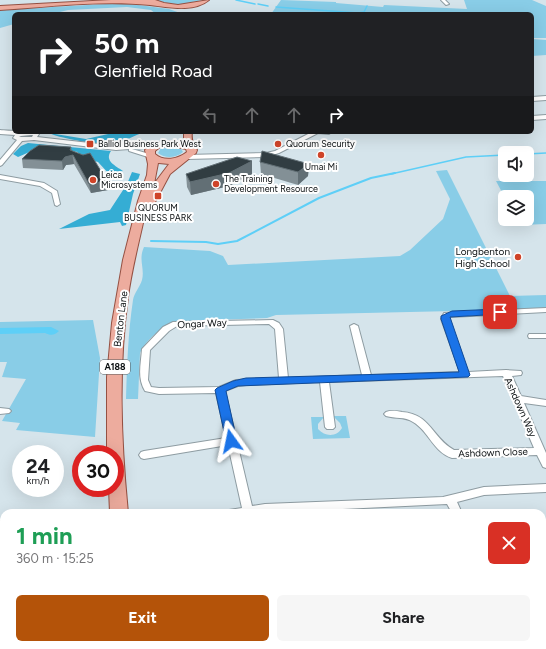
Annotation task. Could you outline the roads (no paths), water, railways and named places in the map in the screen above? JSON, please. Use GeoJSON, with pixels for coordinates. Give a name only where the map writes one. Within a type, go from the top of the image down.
{"type":"FeatureCollection","features":[{"type":"Feature","properties":{"kind":"main road"},"geometry":{"type":"LineString","coordinates":[[0,7],[107,0]]}},
{"type":"Feature","properties":{"kind":"main road"},"geometry":{"type":"LineString","coordinates":[[151,0],[158,4]]}},
{"type":"Feature","properties":{"kind":"main road"},"geometry":{"type":"LineString","coordinates":[[0,7],[126,1],[183,6],[206,0]]}},
{"type":"Feature","properties":{"kind":"main road"},"geometry":{"type":"LineString","coordinates":[[196,11],[194,8],[199,3]]}},
{"type":"Feature","properties":{"kind":"main road"},"geometry":{"type":"LineString","coordinates":[[166,5],[189,11]]}},
{"type":"Feature","properties":{"kind":"main road","name":"A188"},"geometry":{"type":"LineString","coordinates":[[152,157],[150,150],[174,134]]}},
{"type":"Feature","properties":{"kind":"main road"},"geometry":{"type":"LineString","coordinates":[[188,134],[188,153]]}},
{"type":"Feature","properties":{"kind":"main road"},"geometry":{"type":"LineString","coordinates":[[159,145],[176,143],[188,153]]}},
{"type":"Feature","properties":{"kind":"main road"},"geometry":{"type":"LineString","coordinates":[[152,157],[169,161],[188,153]]}},
{"type":"Feature","properties":{"kind":"main road","name":"Benton Lane"},"geometry":{"type":"LineString","coordinates":[[139,223],[167,171],[188,153]]}},
{"type":"Feature","properties":{"kind":"main road","name":"Benton Lane"},"geometry":{"type":"LineString","coordinates":[[119,509],[115,436],[116,352],[125,280],[144,198],[154,171],[152,157]]}},
{"type":"Feature","properties":{"kind":"street"},"geometry":{"type":"LineString","coordinates":[[443,0],[447,4]]}},
{"type":"Feature","properties":{"kind":"street"},"geometry":{"type":"LineString","coordinates":[[534,99],[546,98]]}},
{"type":"Feature","properties":{"kind":"street"},"geometry":{"type":"LineString","coordinates":[[534,118],[546,117]]}},
{"type":"Feature","properties":{"kind":"street"},"geometry":{"type":"LineString","coordinates":[[0,132],[20,137],[116,148],[152,157]]}},
{"type":"Feature","properties":{"kind":"street"},"geometry":{"type":"LineString","coordinates":[[0,164],[20,137],[27,134]]}},
{"type":"Feature","properties":{"kind":"street"},"geometry":{"type":"LineString","coordinates":[[34,138],[36,134]]}},
{"type":"Feature","properties":{"kind":"street"},"geometry":{"type":"LineString","coordinates":[[188,153],[252,156],[270,154],[314,134]]}},
{"type":"Feature","properties":{"kind":"street"},"geometry":{"type":"LineString","coordinates":[[116,148],[159,145]]}},
{"type":"Feature","properties":{"kind":"street"},"geometry":{"type":"LineString","coordinates":[[188,153],[225,155]]}},
{"type":"Feature","properties":{"kind":"street"},"geometry":{"type":"LineString","coordinates":[[0,177],[42,184],[55,192],[57,204]]}},
{"type":"Feature","properties":{"kind":"street"},"geometry":{"type":"LineString","coordinates":[[465,375],[445,319],[447,315],[546,310]]}},
{"type":"Feature","properties":{"kind":"street","name":"Ongar Way"},"geometry":{"type":"LineString","coordinates":[[220,390],[159,391],[148,389],[144,380],[146,349],[163,331],[176,324],[267,321],[276,324],[279,329],[284,380]]}},
{"type":"Feature","properties":{"kind":"street"},"geometry":{"type":"LineString","coordinates":[[354,326],[367,378]]}},
{"type":"Feature","properties":{"kind":"street"},"geometry":{"type":"LineString","coordinates":[[532,336],[546,336]]}},
{"type":"Feature","properties":{"kind":"street","name":"Ashdown Way"},"geometry":{"type":"LineString","coordinates":[[506,373],[546,464]]}},
{"type":"Feature","properties":{"kind":"street"},"geometry":{"type":"LineString","coordinates":[[247,509],[220,390],[239,382],[518,373]]}},
{"type":"Feature","properties":{"kind":"street"},"geometry":{"type":"LineString","coordinates":[[324,379],[330,427]]}},
{"type":"Feature","properties":{"kind":"street"},"geometry":{"type":"LineString","coordinates":[[518,399],[546,402]]}},
{"type":"Feature","properties":{"kind":"street","name":"Ashdown Close"},"geometry":{"type":"LineString","coordinates":[[389,414],[406,414],[415,417],[424,425],[442,448],[452,454],[540,451]]}},
{"type":"Feature","properties":{"kind":"street"},"geometry":{"type":"LineString","coordinates":[[144,455],[231,441]]}},
{"type":"Feature","properties":{"kind":"street"},"geometry":{"type":"LineString","coordinates":[[303,509],[451,501],[484,491],[546,488]]}},
{"type":"Feature","properties":{"kind":"street"},"geometry":{"type":"LineString","coordinates":[[451,501],[455,509]]}},
{"type":"Feature","properties":{"kind":"waterway"},"geometry":{"type":"LineString","coordinates":[[236,0],[255,4]]}},
{"type":"Feature","properties":{"kind":"waterway"},"geometry":{"type":"LineString","coordinates":[[258,4],[268,6]]}},
{"type":"Feature","properties":{"kind":"waterway"},"geometry":{"type":"LineString","coordinates":[[364,12],[367,6]]}},
{"type":"Feature","properties":{"kind":"waterway"},"geometry":{"type":"LineString","coordinates":[[276,7],[344,12]]}},
{"type":"Feature","properties":{"kind":"waterway"},"geometry":{"type":"LineString","coordinates":[[534,154],[546,153]]}},
{"type":"Feature","properties":{"kind":"waterway"},"geometry":{"type":"LineString","coordinates":[[391,174],[466,157],[498,155]]}},
{"type":"Feature","properties":{"kind":"waterway"},"geometry":{"type":"LineString","coordinates":[[151,241],[206,242],[218,244],[237,241],[319,198],[371,178],[395,173]]}},
{"type":"Feature","properties":{"kind":"place","name":"Balliol Business Park West"},"geometry":{"type":"Point","coordinates":[90,144]}},
{"type":"Feature","properties":{"kind":"place","name":"Quorum Security"},"geometry":{"type":"Point","coordinates":[278,144]}},
{"type":"Feature","properties":{"kind":"place","name":"Umai Mi"},"geometry":{"type":"Point","coordinates":[321,155]}},
{"type":"Feature","properties":{"kind":"place","name":"Leica Microsystems"},"geometry":{"type":"Point","coordinates":[93,180]}},
{"type":"Feature","properties":{"kind":"place","name":"The Training Development Resource"},"geometry":{"type":"Point","coordinates":[216,184]}},
{"type":"Feature","properties":{"kind":"place","name":"QUORUM BUSINESS PARK"},"geometry":{"type":"Point","coordinates":[158,196]}},
{"type":"Feature","properties":{"kind":"place","name":"Longbenton High School"},"geometry":{"type":"Point","coordinates":[518,257]}}]}
